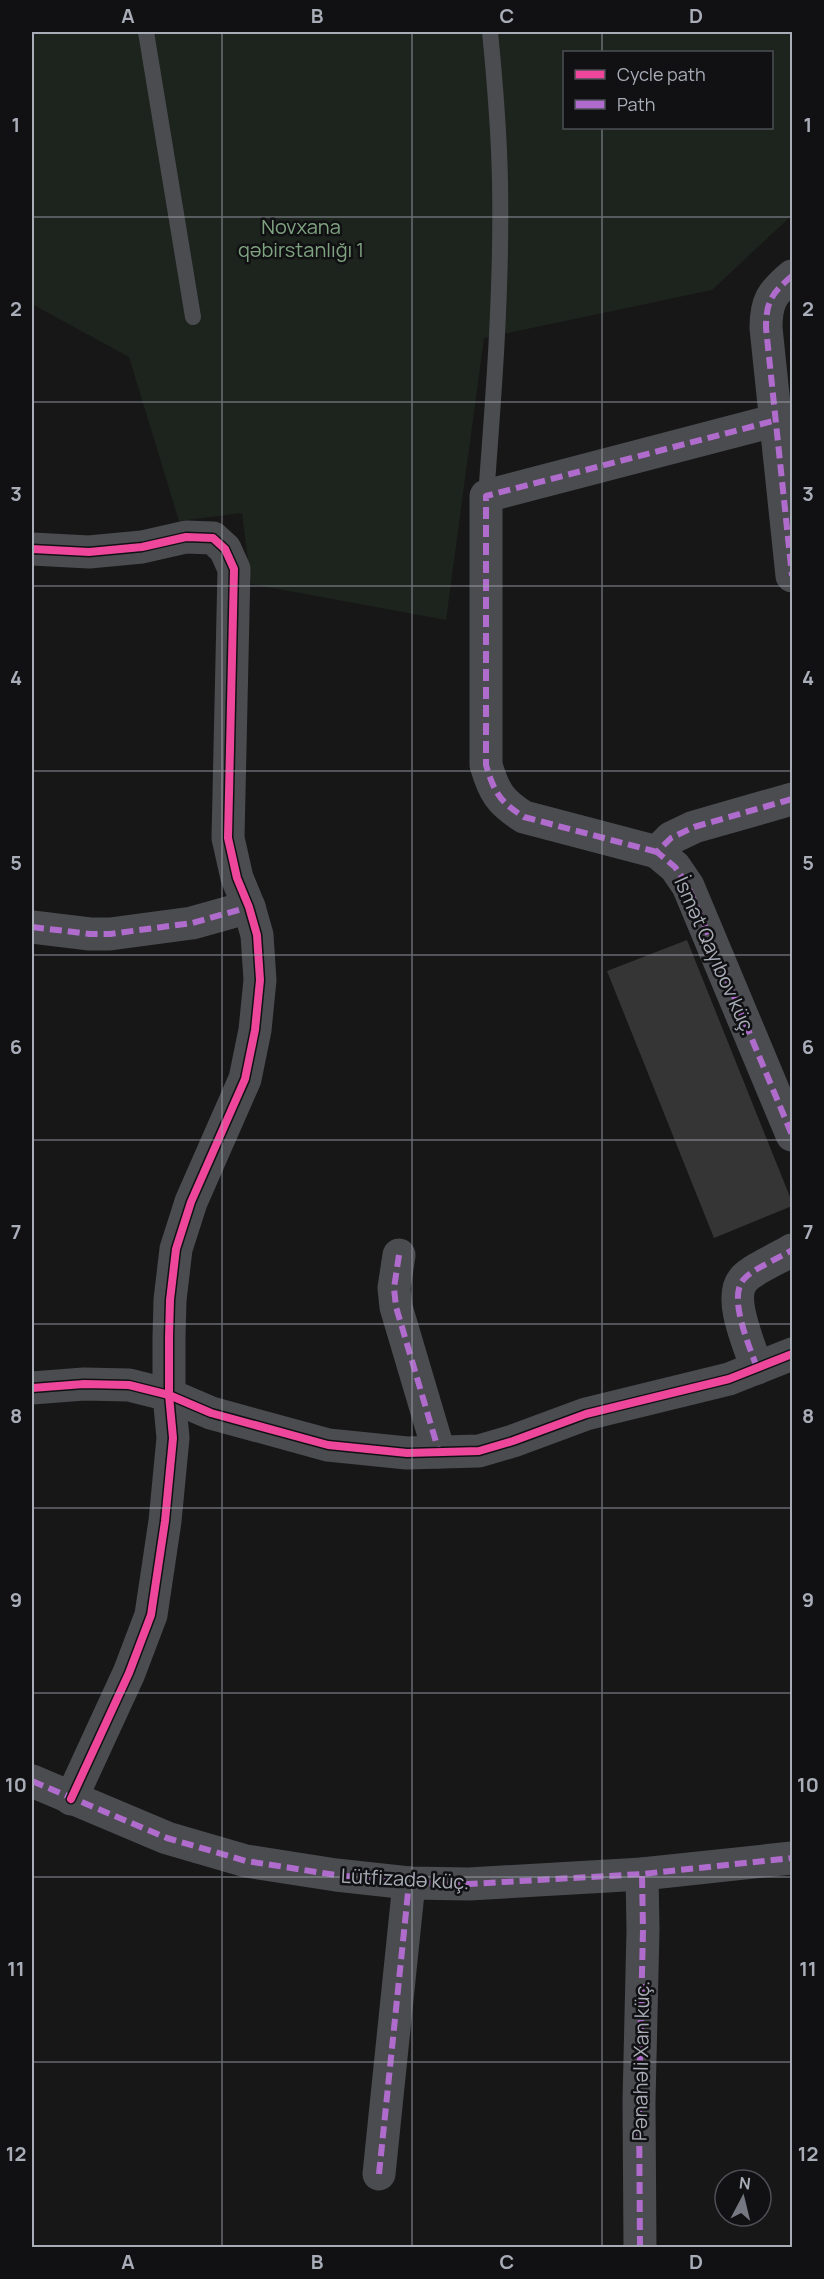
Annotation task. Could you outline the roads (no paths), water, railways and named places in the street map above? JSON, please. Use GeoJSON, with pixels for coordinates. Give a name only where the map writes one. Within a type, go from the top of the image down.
{"type":"FeatureCollection","features":[{"type":"Feature","properties":{"kind":"street"},"geometry":{"type":"LineString","coordinates":[[792,276],[770,297],[766,309],[766,328],[792,576]]}},
{"type":"Feature","properties":{"kind":"street"},"geometry":{"type":"LineString","coordinates":[[777,420],[486,496],[486,765],[493,788],[505,805],[524,817],[657,852],[671,838],[694,827],[792,798]]}},
{"type":"Feature","properties":{"kind":"street"},"geometry":{"type":"LineString","coordinates":[[32,549],[89,552],[142,547],[186,537],[213,538],[225,549],[234,569],[228,838],[237,878],[257,935],[260,980],[255,1030],[245,1078],[191,1202],[176,1249],[170,1300],[169,1395],[173,1438],[165,1521],[151,1615],[129,1672],[70,1799]]}},
{"type":"Feature","properties":{"kind":"street","name":"İsmət Qayıbov küç."},"geometry":{"type":"LineString","coordinates":[[657,852],[675,867],[688,886],[792,1135]]}},
{"type":"Feature","properties":{"kind":"street"},"geometry":{"type":"LineString","coordinates":[[32,927],[110,934],[192,923],[249,907]]}},
{"type":"Feature","properties":{"kind":"street"},"geometry":{"type":"LineString","coordinates":[[757,1368],[738,1308],[737,1292],[744,1278],[792,1250]]}},
{"type":"Feature","properties":{"kind":"street"},"geometry":{"type":"LineString","coordinates":[[399,1255],[394,1288],[396,1307],[439,1452]]}},
{"type":"Feature","properties":{"kind":"street"},"geometry":{"type":"LineString","coordinates":[[32,1388],[84,1384],[129,1385],[169,1395],[211,1413],[328,1445],[407,1453],[479,1451],[586,1414],[729,1379],[792,1354]]}},
{"type":"Feature","properties":{"kind":"street","name":"Lütfizadə küç."},"geometry":{"type":"LineString","coordinates":[[32,1781],[70,1799],[167,1838],[246,1861],[336,1875],[409,1883],[469,1884],[642,1874],[792,1858]]}},
{"type":"Feature","properties":{"kind":"street","name":"Pənahəli Xan küç."},"geometry":{"type":"LineString","coordinates":[[640,2247],[642,1874]]}},
{"type":"Feature","properties":{"kind":"street"},"geometry":{"type":"LineString","coordinates":[[379,2174],[409,1883]]}},
{"type":"Feature","properties":{"kind":"lane"},"geometry":{"type":"LineString","coordinates":[[146,32],[193,317]]}},
{"type":"Feature","properties":{"kind":"lane"},"geometry":{"type":"LineString","coordinates":[[486,496],[495,364],[500,217],[498,115],[490,32]]}},
{"type":"Feature","properties":{"kind":"park label","name":"Novxana qəbirstanlığı 1"},"geometry":{"type":"Point","coordinates":[301,238]}}]}
